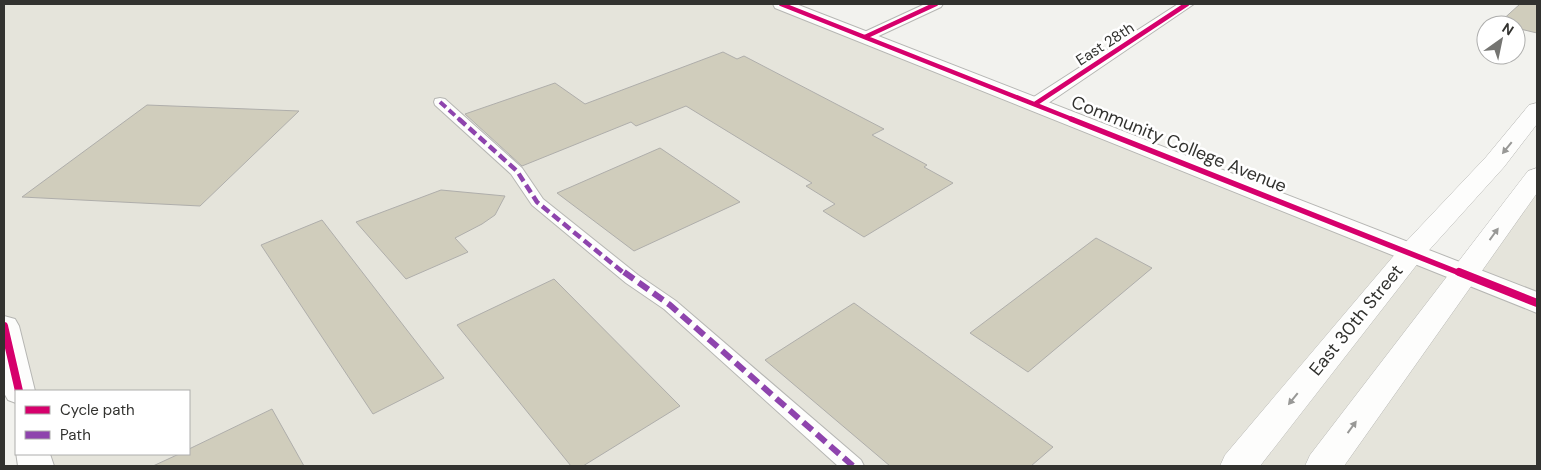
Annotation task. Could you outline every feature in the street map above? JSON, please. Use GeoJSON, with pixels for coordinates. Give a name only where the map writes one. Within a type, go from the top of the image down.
{"type":"FeatureCollection","features":[{"type":"Feature","properties":{"kind":"main road","name":"East 30th Street"},"geometry":{"type":"LineString","coordinates":[[1238,466],[1412,252],[1495,162],[1537,110]]}},
{"type":"Feature","properties":{"kind":"main road"},"geometry":{"type":"LineString","coordinates":[[1323,466],[1537,176]]}},
{"type":"Feature","properties":{"kind":"street","name":"Community College Avenue"},"geometry":{"type":"LineString","coordinates":[[781,4],[1537,303]]}},
{"type":"Feature","properties":{"kind":"street"},"geometry":{"type":"LineString","coordinates":[[865,37],[936,4]]}},
{"type":"Feature","properties":{"kind":"street","name":"East 28th"},"geometry":{"type":"LineString","coordinates":[[1035,104],[1144,34],[1186,4]]}},
{"type":"Feature","properties":{"kind":"street"},"geometry":{"type":"LineString","coordinates":[[440,102],[517,171],[537,202],[632,279],[670,306],[853,466]]}},
{"type":"Feature","properties":{"kind":"street"},"geometry":{"type":"LineString","coordinates":[[4,326],[19,390]]}},
{"type":"Feature","properties":{"kind":"shaded area"},"geometry":{"type":"Polygon","coordinates":[[[4,4],[781,4],[1465,274],[1537,176],[1537,466],[36,466],[33,455],[190,455],[190,390],[19,390],[4,326],[4,4]]]}},
{"type":"Feature","properties":{"kind":"building"},"geometry":{"type":"Polygon","coordinates":[[[1520,4],[1537,4],[1537,33],[1526,30],[1526,15],[1508,15],[1520,4]]]}},
{"type":"Feature","properties":{"kind":"building"},"geometry":{"type":"Polygon","coordinates":[[[723,52],[737,59],[744,56],[884,129],[872,135],[927,165],[924,167],[953,183],[864,237],[823,211],[835,204],[806,186],[812,183],[686,106],[636,126],[631,122],[522,166],[465,114],[555,83],[585,104],[723,52]]]}},
{"type":"Feature","properties":{"kind":"building"},"geometry":{"type":"Polygon","coordinates":[[[147,105],[299,111],[200,206],[22,197],[147,105]]]}},
{"type":"Feature","properties":{"kind":"building"},"geometry":{"type":"Polygon","coordinates":[[[660,148],[740,202],[634,251],[557,193],[660,148]]]}},
{"type":"Feature","properties":{"kind":"building"},"geometry":{"type":"Polygon","coordinates":[[[441,190],[505,196],[495,215],[455,238],[468,252],[406,279],[356,222],[441,190]]]}},
{"type":"Feature","properties":{"kind":"building"},"geometry":{"type":"Polygon","coordinates":[[[322,220],[444,378],[373,414],[261,245],[322,220]]]}},
{"type":"Feature","properties":{"kind":"building"},"geometry":{"type":"Polygon","coordinates":[[[1096,238],[1152,268],[1028,372],[970,333],[1096,238]]]}},
{"type":"Feature","properties":{"kind":"building"},"geometry":{"type":"Polygon","coordinates":[[[554,279],[680,406],[583,466],[571,466],[457,325],[554,279]]]}},
{"type":"Feature","properties":{"kind":"building"},"geometry":{"type":"Polygon","coordinates":[[[854,303],[1053,447],[1031,466],[890,466],[765,360],[854,303]]]}},
{"type":"Feature","properties":{"kind":"building"},"geometry":{"type":"Polygon","coordinates":[[[272,409],[304,466],[153,466],[177,455],[190,455],[190,449],[272,409]]]}},
{"type":"Feature","properties":{"kind":"marked path"},"geometry":{"type":"LineString","coordinates":[[440,102],[517,171],[537,202],[632,279],[670,305],[853,466]]}},
{"type":"Feature","properties":{"kind":"cycle path"},"geometry":{"type":"LineString","coordinates":[[781,4],[1537,303]]}},
{"type":"Feature","properties":{"kind":"cycle path"},"geometry":{"type":"LineString","coordinates":[[865,37],[936,4]]}},
{"type":"Feature","properties":{"kind":"cycle path"},"geometry":{"type":"LineString","coordinates":[[1035,104],[1187,4]]}},
{"type":"Feature","properties":{"kind":"cycle path"},"geometry":{"type":"LineString","coordinates":[[4,326],[19,390]]}}]}
